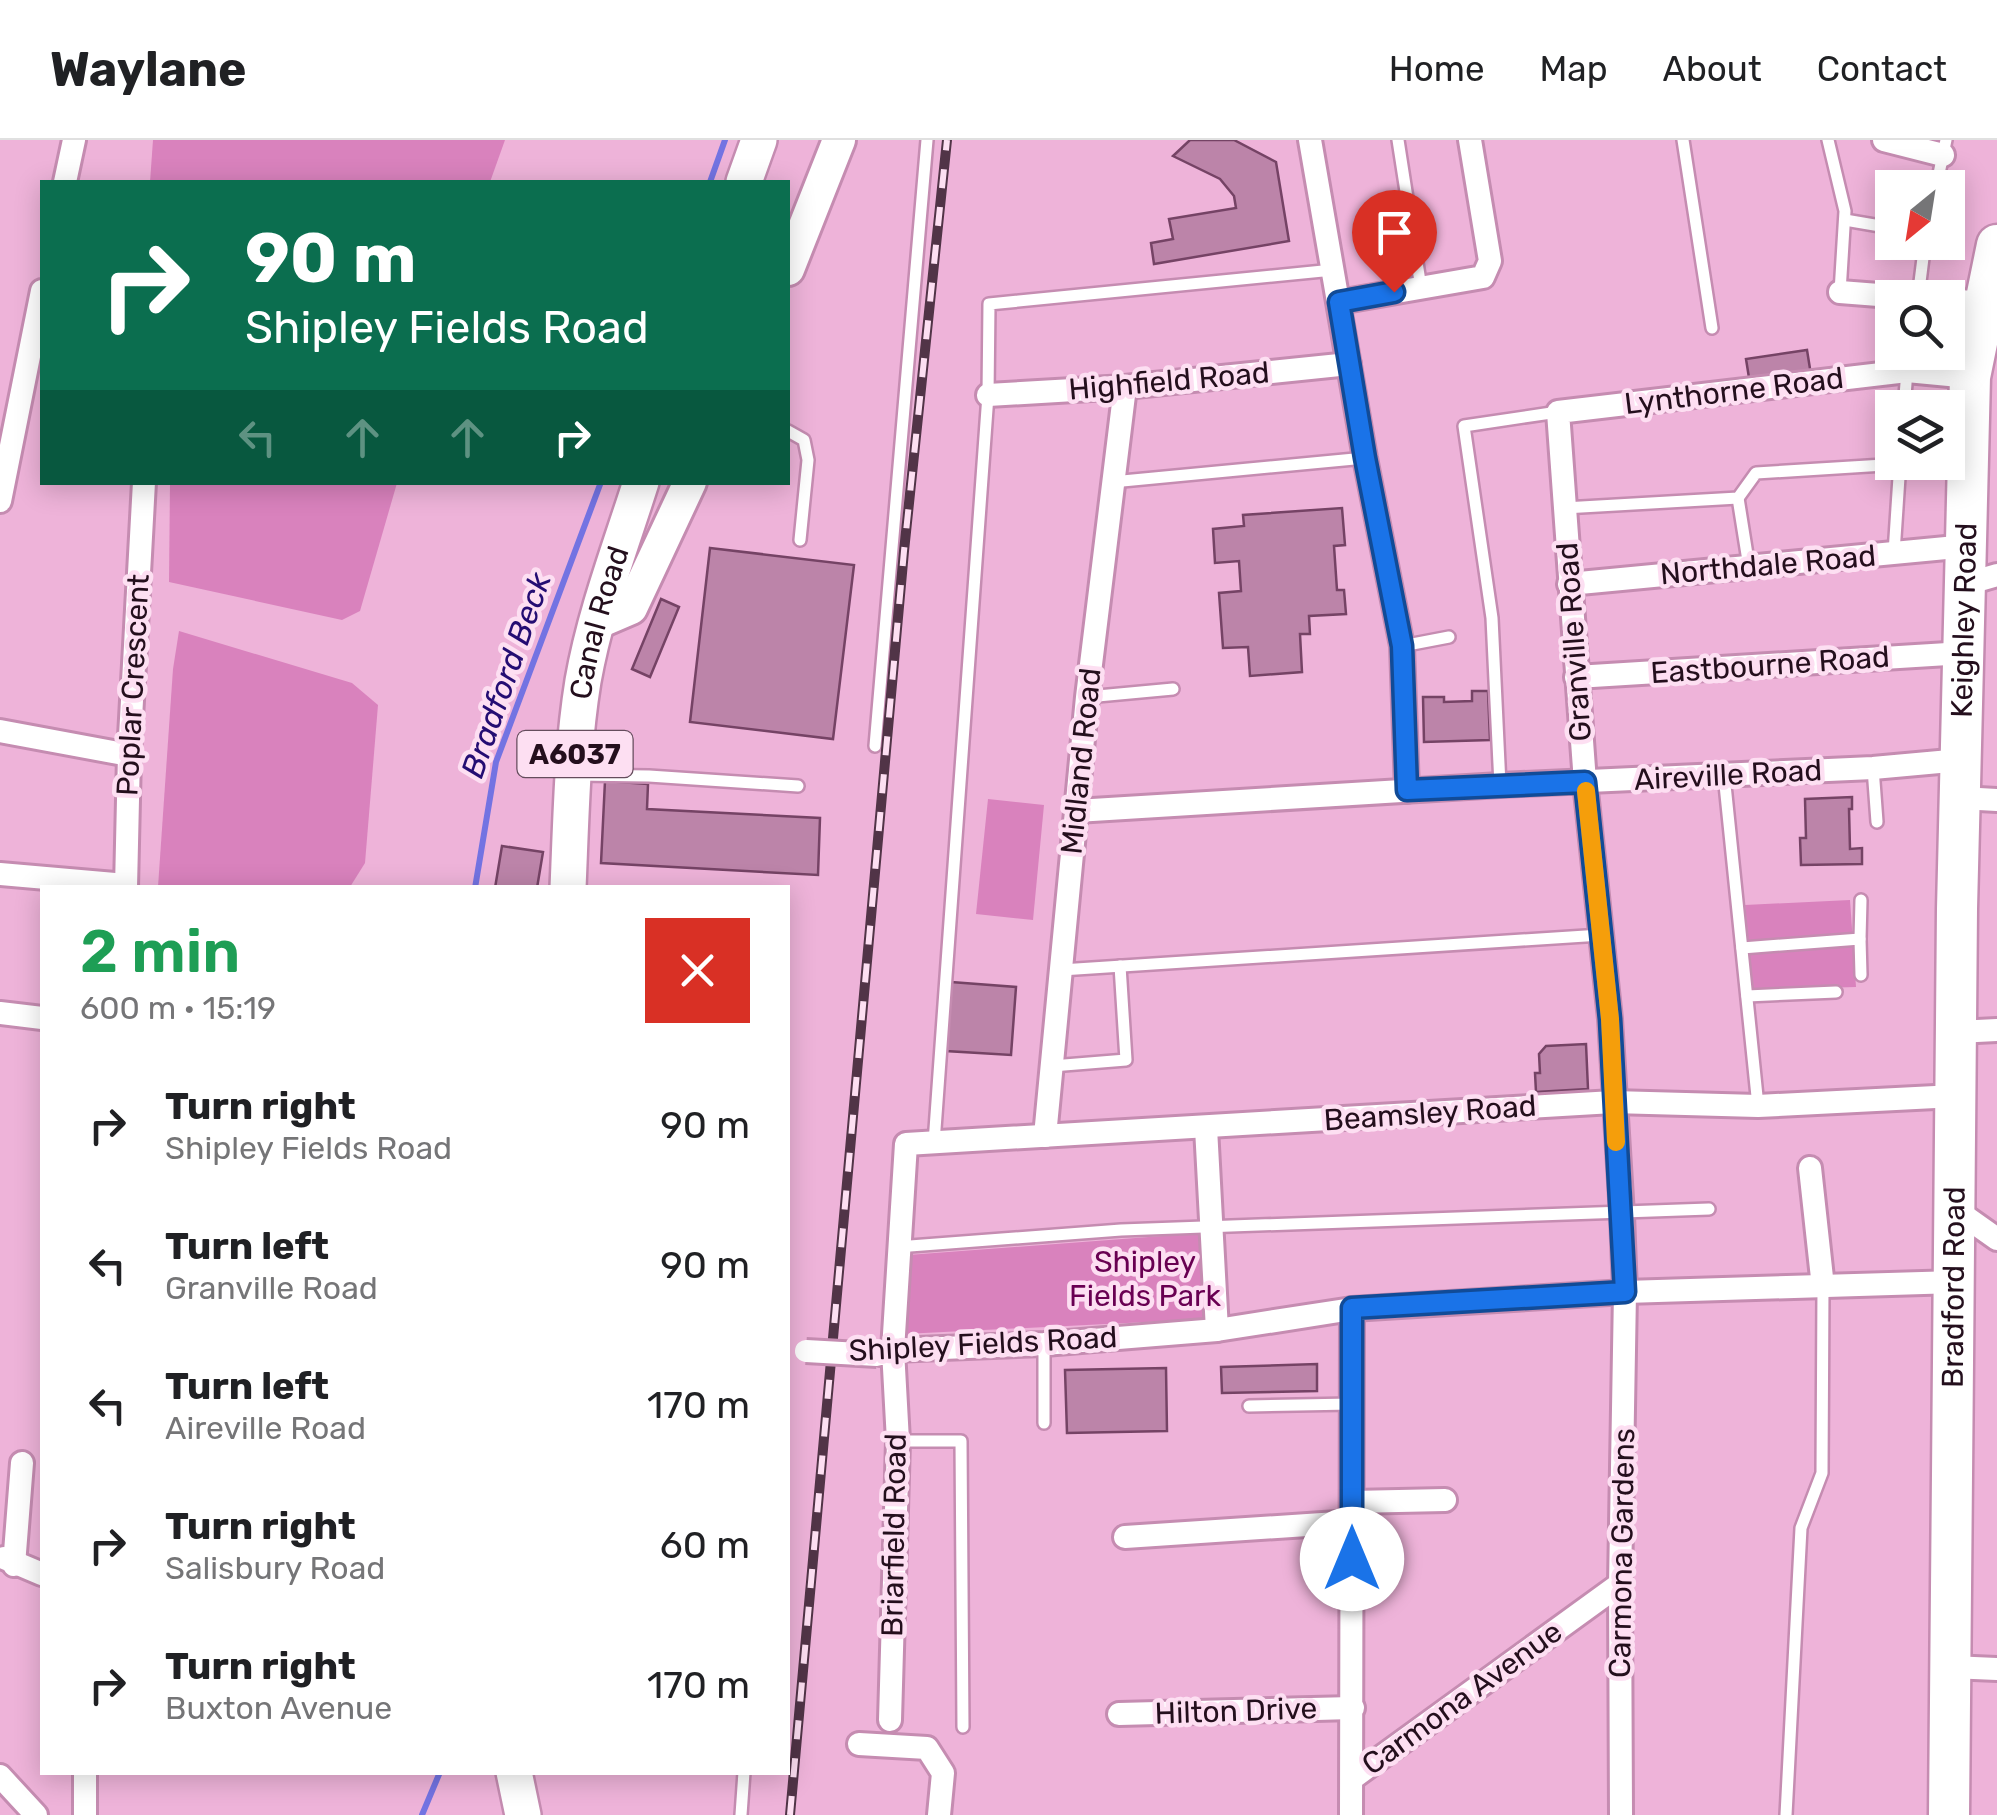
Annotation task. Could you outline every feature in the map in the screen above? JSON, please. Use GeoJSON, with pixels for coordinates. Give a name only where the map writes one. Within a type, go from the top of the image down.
{"type":"FeatureCollection","features":[{"type":"Feature","properties":{"kind":"highway","name":"Keighley Road"},"geometry":{"type":"LineString","coordinates":[[1973,786],[1964,652],[1977,568],[1966,301],[1997,244]]}},
{"type":"Feature","properties":{"kind":"highway","name":"Bradford Road"},"geometry":{"type":"LineString","coordinates":[[1949,1815],[1955,1096],[1973,786]]}},
{"type":"Feature","properties":{"kind":"main road"},"geometry":{"type":"LineString","coordinates":[[745,180],[759,140]]}},
{"type":"Feature","properties":{"kind":"main road","name":"Canal Road"},"geometry":{"type":"LineString","coordinates":[[568,885],[573,775],[584,682],[596,623],[640,485]]}},
{"type":"Feature","properties":{"kind":"main road"},"geometry":{"type":"LineString","coordinates":[[515,1775],[523,1815]]}},
{"type":"Feature","properties":{"kind":"street"},"geometry":{"type":"LineString","coordinates":[[66,180],[74,140]]}},
{"type":"Feature","properties":{"kind":"street"},"geometry":{"type":"LineString","coordinates":[[790,264],[840,140]]}},
{"type":"Feature","properties":{"kind":"street"},"geometry":{"type":"LineString","coordinates":[[1310,140],[1402,646],[1407,790]]}},
{"type":"Feature","properties":{"kind":"street"},"geometry":{"type":"LineString","coordinates":[[1339,302],[1482,277],[1490,261],[1470,140]]}},
{"type":"Feature","properties":{"kind":"street"},"geometry":{"type":"LineString","coordinates":[[1884,140],[1945,147]]}},
{"type":"Feature","properties":{"kind":"street"},"geometry":{"type":"LineString","coordinates":[[1840,292],[1875,295]]}},
{"type":"Feature","properties":{"kind":"street"},"geometry":{"type":"LineString","coordinates":[[0,501],[40,301]]}},
{"type":"Feature","properties":{"kind":"street","name":"Highfield Road"},"geometry":{"type":"LineString","coordinates":[[988,395],[1349,364]]}},
{"type":"Feature","properties":{"kind":"street","name":"Lynthorne Road"},"geometry":{"type":"LineString","coordinates":[[1558,412],[1900,371],[1970,377]]}},
{"type":"Feature","properties":{"kind":"street","name":"Midland Road"},"geometry":{"type":"LineString","coordinates":[[1045,1136],[1086,697],[1125,386]]}},
{"type":"Feature","properties":{"kind":"street","name":"Granville Road"},"geometry":{"type":"LineString","coordinates":[[1558,412],[1576,677],[1610,1019],[1625,1292]]}},
{"type":"Feature","properties":{"kind":"street","name":"Poplar Crescent"},"geometry":{"type":"LineString","coordinates":[[126,885],[144,485]]}},
{"type":"Feature","properties":{"kind":"street"},"geometry":{"type":"LineString","coordinates":[[596,623],[631,608],[689,485]]}},
{"type":"Feature","properties":{"kind":"street","name":"Northdale Road"},"geometry":{"type":"LineString","coordinates":[[1569,584],[1894,553],[1977,568]]}},
{"type":"Feature","properties":{"kind":"street","name":"Eastbourne Road"},"geometry":{"type":"LineString","coordinates":[[1576,677],[1964,652]]}},
{"type":"Feature","properties":{"kind":"street"},"geometry":{"type":"LineString","coordinates":[[0,731],[129,755]]}},
{"type":"Feature","properties":{"kind":"street","name":"Aireville Road"},"geometry":{"type":"LineString","coordinates":[[1076,811],[1407,790],[1872,768],[1973,786]]}},
{"type":"Feature","properties":{"kind":"street"},"geometry":{"type":"LineString","coordinates":[[0,874],[116,885]]}},
{"type":"Feature","properties":{"kind":"street"},"geometry":{"type":"LineString","coordinates":[[0,1013],[40,1018]]}},
{"type":"Feature","properties":{"kind":"street"},"geometry":{"type":"LineString","coordinates":[[1957,1032],[1997,1030]]}},
{"type":"Feature","properties":{"kind":"street","name":"Beamsley Road"},"geometry":{"type":"LineString","coordinates":[[906,1144],[1614,1102],[1758,1106],[1955,1096]]}},
{"type":"Feature","properties":{"kind":"street"},"geometry":{"type":"LineString","coordinates":[[1206,1128],[1218,1330]]}},
{"type":"Feature","properties":{"kind":"street","name":"Briarfield Road"},"geometry":{"type":"LineString","coordinates":[[890,1720],[898,1441],[885,1353],[906,1144]]}},
{"type":"Feature","properties":{"kind":"street"},"geometry":{"type":"LineString","coordinates":[[1810,1168],[1823,1288]]}},
{"type":"Feature","properties":{"kind":"street"},"geometry":{"type":"LineString","coordinates":[[1956,1210],[1997,1239]]}},
{"type":"Feature","properties":{"kind":"street","name":"Shipley Fields Road"},"geometry":{"type":"LineString","coordinates":[[797,1350],[885,1353],[1044,1344],[1218,1330],[1352,1308],[1625,1292],[1956,1282]]}},
{"type":"Feature","properties":{"kind":"street","name":"Carmona Gardens"},"geometry":{"type":"LineString","coordinates":[[1620,1815],[1625,1292]]}},
{"type":"Feature","properties":{"kind":"street"},"geometry":{"type":"LineString","coordinates":[[1351,1815],[1352,1308]]}},
{"type":"Feature","properties":{"kind":"street"},"geometry":{"type":"LineString","coordinates":[[22,1463],[7,1560],[40,1573]]}},
{"type":"Feature","properties":{"kind":"street"},"geometry":{"type":"LineString","coordinates":[[1125,1538],[1445,1500]]}},
{"type":"Feature","properties":{"kind":"street","name":"Carmona Avenue"},"geometry":{"type":"LineString","coordinates":[[1354,1778],[1620,1584]]}},
{"type":"Feature","properties":{"kind":"street"},"geometry":{"type":"LineString","coordinates":[[1950,1667],[1997,1669]]}},
{"type":"Feature","properties":{"kind":"street","name":"Hilton Drive"},"geometry":{"type":"LineString","coordinates":[[1119,1714],[1353,1708]]}},
{"type":"Feature","properties":{"kind":"street"},"geometry":{"type":"LineString","coordinates":[[860,1744],[926,1748],[943,1772],[939,1815]]}},
{"type":"Feature","properties":{"kind":"street"},"geometry":{"type":"LineString","coordinates":[[84,1815],[86,1775]]}},
{"type":"Feature","properties":{"kind":"street"},"geometry":{"type":"LineString","coordinates":[[0,1776],[36,1815]]}},
{"type":"Feature","properties":{"kind":"lane"},"geometry":{"type":"LineString","coordinates":[[875,746],[927,140]]}},
{"type":"Feature","properties":{"kind":"lane"},"geometry":{"type":"LineString","coordinates":[[1398,140],[1421,288]]}},
{"type":"Feature","properties":{"kind":"lane"},"geometry":{"type":"LineString","coordinates":[[1683,140],[1712,328]]}},
{"type":"Feature","properties":{"kind":"lane"},"geometry":{"type":"LineString","coordinates":[[1828,140],[1845,220],[1840,292]]}},
{"type":"Feature","properties":{"kind":"lane"},"geometry":{"type":"LineString","coordinates":[[1845,220],[1875,225]]}},
{"type":"Feature","properties":{"kind":"lane"},"geometry":{"type":"LineString","coordinates":[[934,1142],[988,395],[989,304],[1334,270]]}},
{"type":"Feature","properties":{"kind":"lane"},"geometry":{"type":"LineString","coordinates":[[1900,371],[1902,390]]}},
{"type":"Feature","properties":{"kind":"lane"},"geometry":{"type":"LineString","coordinates":[[1500,785],[1492,618],[1464,426],[1558,412]]}},
{"type":"Feature","properties":{"kind":"lane"},"geometry":{"type":"LineString","coordinates":[[790,432],[804,440],[808,460],[800,540]]}},
{"type":"Feature","properties":{"kind":"lane"},"geometry":{"type":"LineString","coordinates":[[1112,482],[1365,458]]}},
{"type":"Feature","properties":{"kind":"lane"},"geometry":{"type":"LineString","coordinates":[[1750,567],[1738,498],[1756,472],[1875,465]]}},
{"type":"Feature","properties":{"kind":"lane"},"geometry":{"type":"LineString","coordinates":[[1894,553],[1899,480]]}},
{"type":"Feature","properties":{"kind":"lane"},"geometry":{"type":"LineString","coordinates":[[1564,508],[1738,498]]}},
{"type":"Feature","properties":{"kind":"lane"},"geometry":{"type":"LineString","coordinates":[[1402,646],[1448,637]]}},
{"type":"Feature","properties":{"kind":"lane"},"geometry":{"type":"LineString","coordinates":[[1086,697],[1173,690]]}},
{"type":"Feature","properties":{"kind":"lane"},"geometry":{"type":"LineString","coordinates":[[1872,768],[1877,822]]}},
{"type":"Feature","properties":{"kind":"lane"},"geometry":{"type":"LineString","coordinates":[[573,775],[798,786]]}},
{"type":"Feature","properties":{"kind":"lane"},"geometry":{"type":"LineString","coordinates":[[1724,775],[1758,1106]]}},
{"type":"Feature","properties":{"kind":"lane"},"geometry":{"type":"LineString","coordinates":[[1860,975],[1861,900]]}},
{"type":"Feature","properties":{"kind":"lane"},"geometry":{"type":"LineString","coordinates":[[1061,970],[1601,935]]}},
{"type":"Feature","properties":{"kind":"lane"},"geometry":{"type":"LineString","coordinates":[[1742,948],[1860,940]]}},
{"type":"Feature","properties":{"kind":"lane"},"geometry":{"type":"LineString","coordinates":[[1052,1066],[1126,1060],[1120,966]]}},
{"type":"Feature","properties":{"kind":"lane"},"geometry":{"type":"LineString","coordinates":[[1747,996],[1836,992]]}},
{"type":"Feature","properties":{"kind":"lane"},"geometry":{"type":"LineString","coordinates":[[897,1248],[1121,1230],[1709,1210]]}},
{"type":"Feature","properties":{"kind":"lane"},"geometry":{"type":"LineString","coordinates":[[1786,1815],[1801,1528],[1822,1473],[1823,1288]]}},
{"type":"Feature","properties":{"kind":"lane"},"geometry":{"type":"LineString","coordinates":[[1044,1344],[1044,1423]]}},
{"type":"Feature","properties":{"kind":"lane"},"geometry":{"type":"LineString","coordinates":[[1249,1406],[1352,1404]]}},
{"type":"Feature","properties":{"kind":"lane"},"geometry":{"type":"LineString","coordinates":[[898,1441],[962,1441],[963,1726]]}},
{"type":"Feature","properties":{"kind":"lane"},"geometry":{"type":"LineString","coordinates":[[741,1815],[744,1775]]}},
{"type":"Feature","properties":{"kind":"green space"},"geometry":{"type":"Polygon","coordinates":[[[153,140],[505,140],[491,180],[150,180],[153,140]]]}},
{"type":"Feature","properties":{"kind":"green space"},"geometry":{"type":"Polygon","coordinates":[[[170,485],[396,485],[360,611],[342,620],[169,582],[170,485]]]}},
{"type":"Feature","properties":{"kind":"green space"},"geometry":{"type":"Polygon","coordinates":[[[179,631],[352,683],[378,705],[365,863],[351,885],[158,885],[179,631]]]}},
{"type":"Feature","properties":{"kind":"green space"},"geometry":{"type":"Polygon","coordinates":[[[988,799],[1044,805],[1033,920],[976,914],[988,799]]]}},
{"type":"Feature","properties":{"kind":"green space"},"geometry":{"type":"Polygon","coordinates":[[[1850,900],[1856,987],[1753,990],[1745,905],[1850,900]]]}},
{"type":"Feature","properties":{"kind":"green space","name":"Shipley Fields Park"},"geometry":{"type":"Polygon","coordinates":[[[1202,1233],[1207,1319],[904,1334],[908,1255],[1202,1233]]]}},
{"type":"Feature","properties":{"kind":"building"},"geometry":{"type":"Polygon","coordinates":[[[1190,140],[1234,140],[1276,162],[1289,241],[1154,264],[1151,243],[1173,239],[1169,219],[1236,208],[1234,196],[1220,179],[1173,156],[1190,140]]]}},
{"type":"Feature","properties":{"kind":"building"},"geometry":{"type":"Polygon","coordinates":[[[1807,350],[1811,375],[1750,384],[1746,359],[1807,350]]]}},
{"type":"Feature","properties":{"kind":"building"},"geometry":{"type":"Polygon","coordinates":[[[1342,508],[1345,545],[1334,546],[1337,590],[1344,590],[1346,614],[1309,616],[1310,634],[1300,634],[1302,672],[1250,676],[1248,647],[1223,648],[1219,593],[1241,591],[1239,561],[1215,563],[1213,529],[1244,526],[1243,515],[1342,508]]]}},
{"type":"Feature","properties":{"kind":"building"},"geometry":{"type":"Polygon","coordinates":[[[710,548],[854,565],[833,739],[690,722],[710,548]]]}},
{"type":"Feature","properties":{"kind":"building"},"geometry":{"type":"Polygon","coordinates":[[[661,599],[679,607],[650,677],[632,669],[661,599]]]}},
{"type":"Feature","properties":{"kind":"building"},"geometry":{"type":"Polygon","coordinates":[[[1472,691],[1488,691],[1490,740],[1424,742],[1423,697],[1444,697],[1444,702],[1472,701],[1472,691]]]}},
{"type":"Feature","properties":{"kind":"building"},"geometry":{"type":"Polygon","coordinates":[[[605,781],[648,784],[647,809],[820,818],[818,875],[601,863],[605,781]]]}},
{"type":"Feature","properties":{"kind":"building"},"geometry":{"type":"Polygon","coordinates":[[[1852,797],[1850,849],[1862,848],[1862,864],[1801,865],[1800,838],[1806,838],[1805,799],[1852,797]]]}},
{"type":"Feature","properties":{"kind":"building"},"geometry":{"type":"Polygon","coordinates":[[[502,846],[543,852],[538,885],[496,885],[502,846]]]}},
{"type":"Feature","properties":{"kind":"building"},"geometry":{"type":"Polygon","coordinates":[[[951,982],[1016,987],[1011,1055],[946,1051],[951,982]]]}},
{"type":"Feature","properties":{"kind":"building"},"geometry":{"type":"Polygon","coordinates":[[[1586,1044],[1588,1089],[1536,1092],[1539,1054],[1546,1046],[1586,1044]]]}},
{"type":"Feature","properties":{"kind":"building"},"geometry":{"type":"Polygon","coordinates":[[[1317,1364],[1317,1391],[1222,1393],[1221,1367],[1317,1364]]]}},
{"type":"Feature","properties":{"kind":"building"},"geometry":{"type":"Polygon","coordinates":[[[1166,1368],[1167,1431],[1067,1433],[1065,1370],[1166,1368]]]}},
{"type":"Feature","properties":{"kind":"waterway","name":"Bradford Beck"},"geometry":{"type":"LineString","coordinates":[[711,180],[725,140]]}},
{"type":"Feature","properties":{"kind":"waterway","name":"Bradford Beck"},"geometry":{"type":"LineString","coordinates":[[476,885],[496,762],[600,485]]}},
{"type":"Feature","properties":{"kind":"waterway","name":"Bradford Beck"},"geometry":{"type":"LineString","coordinates":[[422,1815],[439,1775]]}},
{"type":"Feature","properties":{"kind":"railway"},"geometry":{"type":"LineString","coordinates":[[790,1815],[904,551],[947,140]]}},
{"type":"Feature","properties":{"kind":"slow traffic"},"geometry":{"type":"LineString","coordinates":[[1586,791],[1610,1019],[1616,1142]]}},
{"type":"Feature","properties":{"kind":"route"},"geometry":{"type":"LineString","coordinates":[[1352,1559],[1352,1308],[1625,1292],[1610,1019],[1585,782],[1407,790],[1402,646],[1339,302],[1394,292]]}}]}
